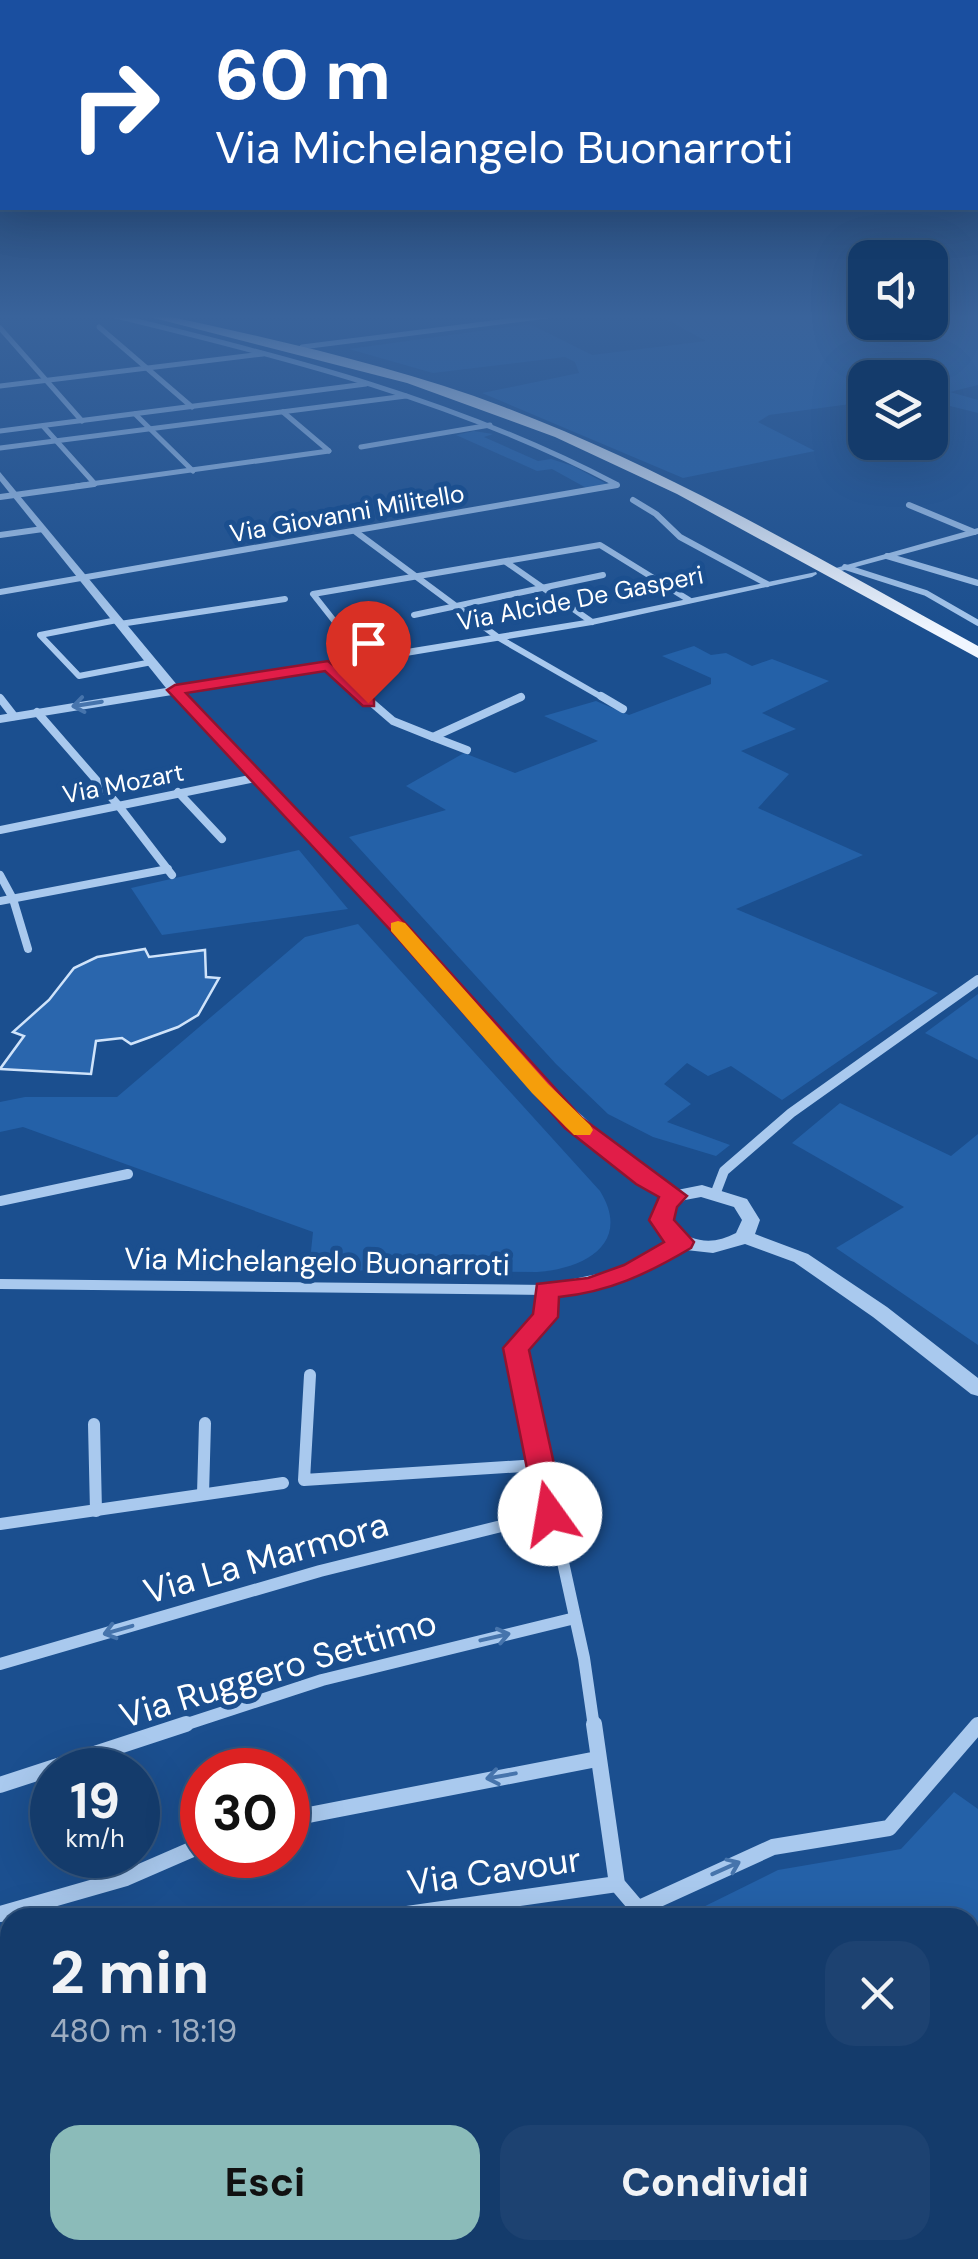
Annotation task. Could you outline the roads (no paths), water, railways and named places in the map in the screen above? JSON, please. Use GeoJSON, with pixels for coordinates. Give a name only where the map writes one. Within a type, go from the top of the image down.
{"type":"FeatureCollection","features":[{"type":"Feature","properties":{"kind":"main road"},"geometry":{"type":"LineString","coordinates":[[527,421],[634,468],[978,654]]}},
{"type":"Feature","properties":{"kind":"street"},"geometry":{"type":"LineString","coordinates":[[0,431],[79,421]]}},
{"type":"Feature","properties":{"kind":"street"},"geometry":{"type":"LineString","coordinates":[[141,421],[192,470]]}},
{"type":"Feature","properties":{"kind":"street"},"geometry":{"type":"LineString","coordinates":[[0,448],[216,421]]}},
{"type":"Feature","properties":{"kind":"street"},"geometry":{"type":"LineString","coordinates":[[0,497],[329,451],[294,421]]}},
{"type":"Feature","properties":{"kind":"street"},"geometry":{"type":"LineString","coordinates":[[484,421],[491,424]]}},
{"type":"Feature","properties":{"kind":"street"},"geometry":{"type":"LineString","coordinates":[[361,447],[491,424]]}},
{"type":"Feature","properties":{"kind":"street","name":"Via Giovanni Militello"},"geometry":{"type":"LineString","coordinates":[[0,592],[617,485],[491,424]]}},
{"type":"Feature","properties":{"kind":"street"},"geometry":{"type":"LineString","coordinates":[[44,426],[95,484]]}},
{"type":"Feature","properties":{"kind":"street"},"geometry":{"type":"LineString","coordinates":[[0,475],[175,690],[381,909],[574,1123],[644,1179],[676,1196]]}},
{"type":"Feature","properties":{"kind":"street"},"geometry":{"type":"LineString","coordinates":[[634,500],[680,537],[767,584]]}},
{"type":"Feature","properties":{"kind":"street"},"geometry":{"type":"LineString","coordinates":[[909,505],[976,531]]}},
{"type":"Feature","properties":{"kind":"street"},"geometry":{"type":"LineString","coordinates":[[0,535],[43,529]]}},
{"type":"Feature","properties":{"kind":"street"},"geometry":{"type":"LineString","coordinates":[[843,568],[976,531]]}},
{"type":"Feature","properties":{"kind":"street"},"geometry":{"type":"LineString","coordinates":[[356,532],[499,638],[622,709]]}},
{"type":"Feature","properties":{"kind":"street"},"geometry":{"type":"LineString","coordinates":[[365,660],[313,594],[600,545],[689,600]]}},
{"type":"Feature","properties":{"kind":"street"},"geometry":{"type":"LineString","coordinates":[[887,556],[978,582]]}},
{"type":"Feature","properties":{"kind":"street"},"geometry":{"type":"LineString","coordinates":[[506,562],[592,622]]}},
{"type":"Feature","properties":{"kind":"street"},"geometry":{"type":"LineString","coordinates":[[843,568],[926,593],[978,623]]}},
{"type":"Feature","properties":{"kind":"street","name":"Via Alcide De Gasperi"},"geometry":{"type":"LineString","coordinates":[[7,718],[592,622],[812,574]]}},
{"type":"Feature","properties":{"kind":"street"},"geometry":{"type":"LineString","coordinates":[[414,614],[604,575]]}},
{"type":"Feature","properties":{"kind":"street"},"geometry":{"type":"LineString","coordinates":[[152,662],[79,676],[40,634],[285,599]]}},
{"type":"Feature","properties":{"kind":"street"},"geometry":{"type":"LineString","coordinates":[[328,666],[393,721],[467,750]]}},
{"type":"Feature","properties":{"kind":"street"},"geometry":{"type":"LineString","coordinates":[[433,737],[521,697]]}},
{"type":"Feature","properties":{"kind":"street"},"geometry":{"type":"LineString","coordinates":[[0,698],[7,718]]}},
{"type":"Feature","properties":{"kind":"street"},"geometry":{"type":"LineString","coordinates":[[0,901],[170,872],[118,804],[37,712]]}},
{"type":"Feature","properties":{"kind":"street","name":"Via Mozart"},"geometry":{"type":"LineString","coordinates":[[0,830],[255,778]]}},
{"type":"Feature","properties":{"kind":"street"},"geometry":{"type":"LineString","coordinates":[[178,792],[222,839]]}},
{"type":"Feature","properties":{"kind":"street"},"geometry":{"type":"LineString","coordinates":[[0,875],[13,899],[28,949]]}},
{"type":"Feature","properties":{"kind":"street"},"geometry":{"type":"LineString","coordinates":[[716,1192],[724,1172],[791,1114],[978,980]]}},
{"type":"Feature","properties":{"kind":"street"},"geometry":{"type":"LineString","coordinates":[[0,1201],[128,1174]]}},
{"type":"Feature","properties":{"kind":"street"},"geometry":{"type":"LineString","coordinates":[[688,1192],[716,1192],[741,1202],[748,1211],[750,1229],[744,1237],[714,1248],[682,1242],[672,1236],[662,1220],[666,1204],[688,1192]]}},
{"type":"Feature","properties":{"kind":"street"},"geometry":{"type":"LineString","coordinates":[[744,1237],[801,1258],[880,1312],[978,1389]]}},
{"type":"Feature","properties":{"kind":"street","name":"Via Michelangelo Buonarroti"},"geometry":{"type":"LineString","coordinates":[[0,1284],[546,1290],[590,1286],[633,1271],[682,1242]]}},
{"type":"Feature","properties":{"kind":"street"},"geometry":{"type":"LineString","coordinates":[[546,1290],[546,1317],[516,1348],[574,1618],[617,1884],[638,1908]]}},
{"type":"Feature","properties":{"kind":"street"},"geometry":{"type":"LineString","coordinates":[[310,1375],[304,1480],[539,1465]]}},
{"type":"Feature","properties":{"kind":"street"},"geometry":{"type":"LineString","coordinates":[[203,1494],[205,1423]]}},
{"type":"Feature","properties":{"kind":"street"},"geometry":{"type":"LineString","coordinates":[[94,1424],[96,1510]]}},
{"type":"Feature","properties":{"kind":"street"},"geometry":{"type":"LineString","coordinates":[[0,1524],[283,1484]]}},
{"type":"Feature","properties":{"kind":"street","name":"Via La Marmora"},"geometry":{"type":"LineString","coordinates":[[0,1664],[320,1571],[550,1514]]}},
{"type":"Feature","properties":{"kind":"street","name":"Via Ruggero Settimo"},"geometry":{"type":"LineString","coordinates":[[0,1785],[322,1680],[574,1618]]}},
{"type":"Feature","properties":{"kind":"street"},"geometry":{"type":"LineString","coordinates":[[652,1908],[774,1847],[889,1828],[978,1724]]}},
{"type":"Feature","properties":{"kind":"street"},"geometry":{"type":"LineString","coordinates":[[310,1816],[597,1759]]}},
{"type":"Feature","properties":{"kind":"street"},"geometry":{"type":"LineString","coordinates":[[21,1908],[126,1878],[180,1854]]}},
{"type":"Feature","properties":{"kind":"street","name":"Via Cavour"},"geometry":{"type":"LineString","coordinates":[[450,1908],[617,1884]]}}]}
